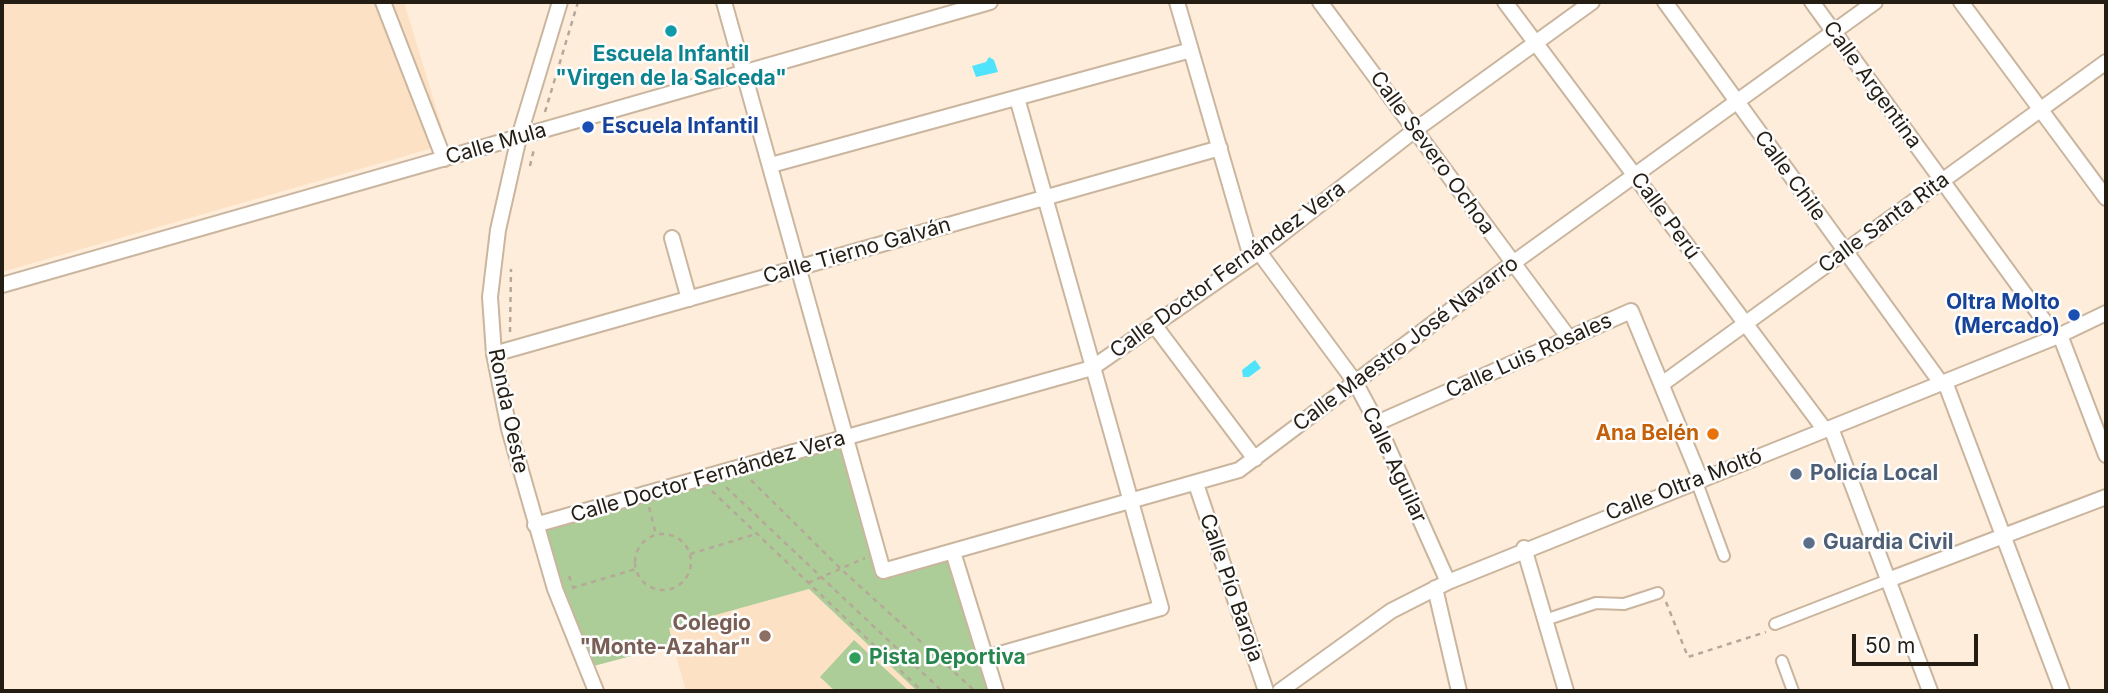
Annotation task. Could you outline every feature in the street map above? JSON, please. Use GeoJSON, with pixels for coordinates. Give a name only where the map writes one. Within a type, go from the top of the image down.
{"type":"FeatureCollection","features":[{"type":"Feature","properties":{"kind":"street"},"geometry":{"type":"LineString","coordinates":[[383,2],[444,159]]}},
{"type":"Feature","properties":{"kind":"street","name":"Ronda Oeste"},"geometry":{"type":"LineString","coordinates":[[560,2],[519,137],[498,230],[491,297],[494,354],[509,429],[535,526],[557,593],[596,691]]}},
{"type":"Feature","properties":{"kind":"street"},"geometry":{"type":"LineString","coordinates":[[724,2],[878,552]]}},
{"type":"Feature","properties":{"kind":"street","name":"Calle Mula"},"geometry":{"type":"LineString","coordinates":[[2,285],[990,2]]}},
{"type":"Feature","properties":{"kind":"street","name":"Calle Aguilar"},"geometry":{"type":"LineString","coordinates":[[1177,2],[1255,254],[1355,382],[1377,423],[1441,585],[1459,691]]}},
{"type":"Feature","properties":{"kind":"street","name":"Calle Severo Ochoa"},"geometry":{"type":"LineString","coordinates":[[1320,2],[1569,338]]}},
{"type":"Feature","properties":{"kind":"street","name":"Calle Perú"},"geometry":{"type":"LineString","coordinates":[[1505,2],[1745,325],[1828,429],[1930,691]]}},
{"type":"Feature","properties":{"kind":"street","name":"Calle Doctor Fernández Vera"},"geometry":{"type":"LineString","coordinates":[[535,526],[1092,368],[1255,254],[1415,130],[1592,2]]}},
{"type":"Feature","properties":{"kind":"street","name":"Calle Chile"},"geometry":{"type":"LineString","coordinates":[[1665,2],[1943,382],[2005,537],[2062,691]]}},
{"type":"Feature","properties":{"kind":"street","name":"Calle Argentina"},"geometry":{"type":"LineString","coordinates":[[1812,2],[1941,181],[2058,336],[2106,456]]}},
{"type":"Feature","properties":{"kind":"street","name":"Calle Maestro José Navarro"},"geometry":{"type":"LineString","coordinates":[[878,552],[883,571],[1239,470],[1513,262],[1875,2]]}},
{"type":"Feature","properties":{"kind":"street"},"geometry":{"type":"LineString","coordinates":[[1961,2],[2106,198]]}},
{"type":"Feature","properties":{"kind":"street"},"geometry":{"type":"LineString","coordinates":[[771,164],[1191,50]]}},
{"type":"Feature","properties":{"kind":"street","name":"Calle Santa Rita"},"geometry":{"type":"LineString","coordinates":[[1661,384],[2106,62]]}},
{"type":"Feature","properties":{"kind":"street"},"geometry":{"type":"LineString","coordinates":[[986,658],[1161,608],[1017,98]]}},
{"type":"Feature","properties":{"kind":"street","name":"Calle Tierno Galván"},"geometry":{"type":"LineString","coordinates":[[494,354],[1220,148]]}},
{"type":"Feature","properties":{"kind":"street"},"geometry":{"type":"LineString","coordinates":[[672,238],[689,299]]}},
{"type":"Feature","properties":{"kind":"street","name":"Calle Luis Rosales"},"geometry":{"type":"LineString","coordinates":[[1377,423],[1631,311],[1698,479]]}},
{"type":"Feature","properties":{"kind":"street","name":"Calle Oltra Moltó"},"geometry":{"type":"LineString","coordinates":[[1280,691],[1391,611],[1441,585],[1524,548],[2058,336],[2106,313]]}},
{"type":"Feature","properties":{"kind":"street"},"geometry":{"type":"LineString","coordinates":[[1155,326],[1255,459]]}},
{"type":"Feature","properties":{"kind":"street"},"geometry":{"type":"LineString","coordinates":[[1698,479],[1724,556]]}},
{"type":"Feature","properties":{"kind":"street","name":"Calle Pío Baroja"},"geometry":{"type":"LineString","coordinates":[[1196,484],[1266,691]]}},
{"type":"Feature","properties":{"kind":"street"},"geometry":{"type":"LineString","coordinates":[[1776,626],[2106,497]]}},
{"type":"Feature","properties":{"kind":"street"},"geometry":{"type":"LineString","coordinates":[[1524,548],[1566,691]]}},
{"type":"Feature","properties":{"kind":"street"},"geometry":{"type":"LineString","coordinates":[[953,552],[996,691]]}},
{"type":"Feature","properties":{"kind":"street"},"geometry":{"type":"LineString","coordinates":[[1545,620],[1595,603],[1624,604],[1661,595]]}},
{"type":"Feature","properties":{"kind":"street"},"geometry":{"type":"LineString","coordinates":[[1782,661],[1793,691]]}},
{"type":"Feature","properties":{"kind":"path"},"geometry":{"type":"LineString","coordinates":[[738,468],[841,569],[975,691]]}},
{"type":"Feature","properties":{"kind":"path"},"geometry":{"type":"LineString","coordinates":[[706,477],[757,534],[922,691]]}},
{"type":"Feature","properties":{"kind":"path"},"geometry":{"type":"LineString","coordinates":[[706,477],[822,578],[942,691]]}},
{"type":"Feature","properties":{"kind":"path"},"geometry":{"type":"LineString","coordinates":[[646,494],[656,535]]}},
{"type":"Feature","properties":{"kind":"path"},"geometry":{"type":"LineString","coordinates":[[690,554],[757,534]]}},
{"type":"Feature","properties":{"kind":"path"},"geometry":{"type":"LineString","coordinates":[[656,535],[675,536],[683,542],[690,554],[691,569],[687,578],[671,589],[653,588],[640,578],[636,569],[635,561],[641,544],[656,535]]}},
{"type":"Feature","properties":{"kind":"path"},"geometry":{"type":"LineString","coordinates":[[808,583],[878,552]]}},
{"type":"Feature","properties":{"kind":"path"},"geometry":{"type":"LineString","coordinates":[[557,593],[636,569]]}},
{"type":"Feature","properties":{"kind":"path"},"geometry":{"type":"LineString","coordinates":[[1661,595],[1688,657],[1776,626]]}},
{"type":"Feature","properties":{"kind":"shaded area"},"geometry":{"type":"Polygon","coordinates":[[[2,2],[404,2],[447,144],[2,272],[2,2]]]}},
{"type":"Feature","properties":{"kind":"shaded area","name":"Colegio \"Monte-Azahar\""},"geometry":{"type":"Polygon","coordinates":[[[809,589],[917,691],[686,691],[668,628],[809,589]]]}},
{"type":"Feature","properties":{"kind":"green space"},"geometry":{"type":"Polygon","coordinates":[[[847,437],[883,571],[953,552],[996,691],[917,691],[809,589],[669,628],[673,645],[586,668],[535,525],[847,437]]]}},
{"type":"Feature","properties":{"kind":"green space","name":"Pista Deportiva"},"geometry":{"type":"Polygon","coordinates":[[[854,640],[909,691],[835,691],[820,677],[854,640]]]}},
{"type":"Feature","properties":{"kind":"water"},"geometry":{"type":"Polygon","coordinates":[[[989,57],[994,60],[998,72],[976,77],[972,66],[986,62],[989,57]]]}},
{"type":"Feature","properties":{"kind":"water"},"geometry":{"type":"Polygon","coordinates":[[[1255,360],[1261,368],[1249,377],[1243,377],[1242,370],[1255,360]]]}},
{"type":"Feature","properties":{"kind":"place","name":"Escuela Infantil \"Virgen de la Salceda\""},"geometry":{"type":"Point","coordinates":[671,31]}},
{"type":"Feature","properties":{"kind":"place","name":"Escuela Infantil"},"geometry":{"type":"Point","coordinates":[588,127]}},
{"type":"Feature","properties":{"kind":"place","name":"Oltra Molto (Mercado)"},"geometry":{"type":"Point","coordinates":[2074,315]}},
{"type":"Feature","properties":{"kind":"place","name":"Ana Belén"},"geometry":{"type":"Point","coordinates":[1713,434]}},
{"type":"Feature","properties":{"kind":"place","name":"Policía Local"},"geometry":{"type":"Point","coordinates":[1796,474]}},
{"type":"Feature","properties":{"kind":"place","name":"Guardia Civil"},"geometry":{"type":"Point","coordinates":[1809,543]}},
{"type":"Feature","properties":{"kind":"place","name":"Colegio \"Monte-Azahar\""},"geometry":{"type":"Point","coordinates":[765,636]}},
{"type":"Feature","properties":{"kind":"place","name":"Pista Deportiva"},"geometry":{"type":"Point","coordinates":[855,658]}}]}
